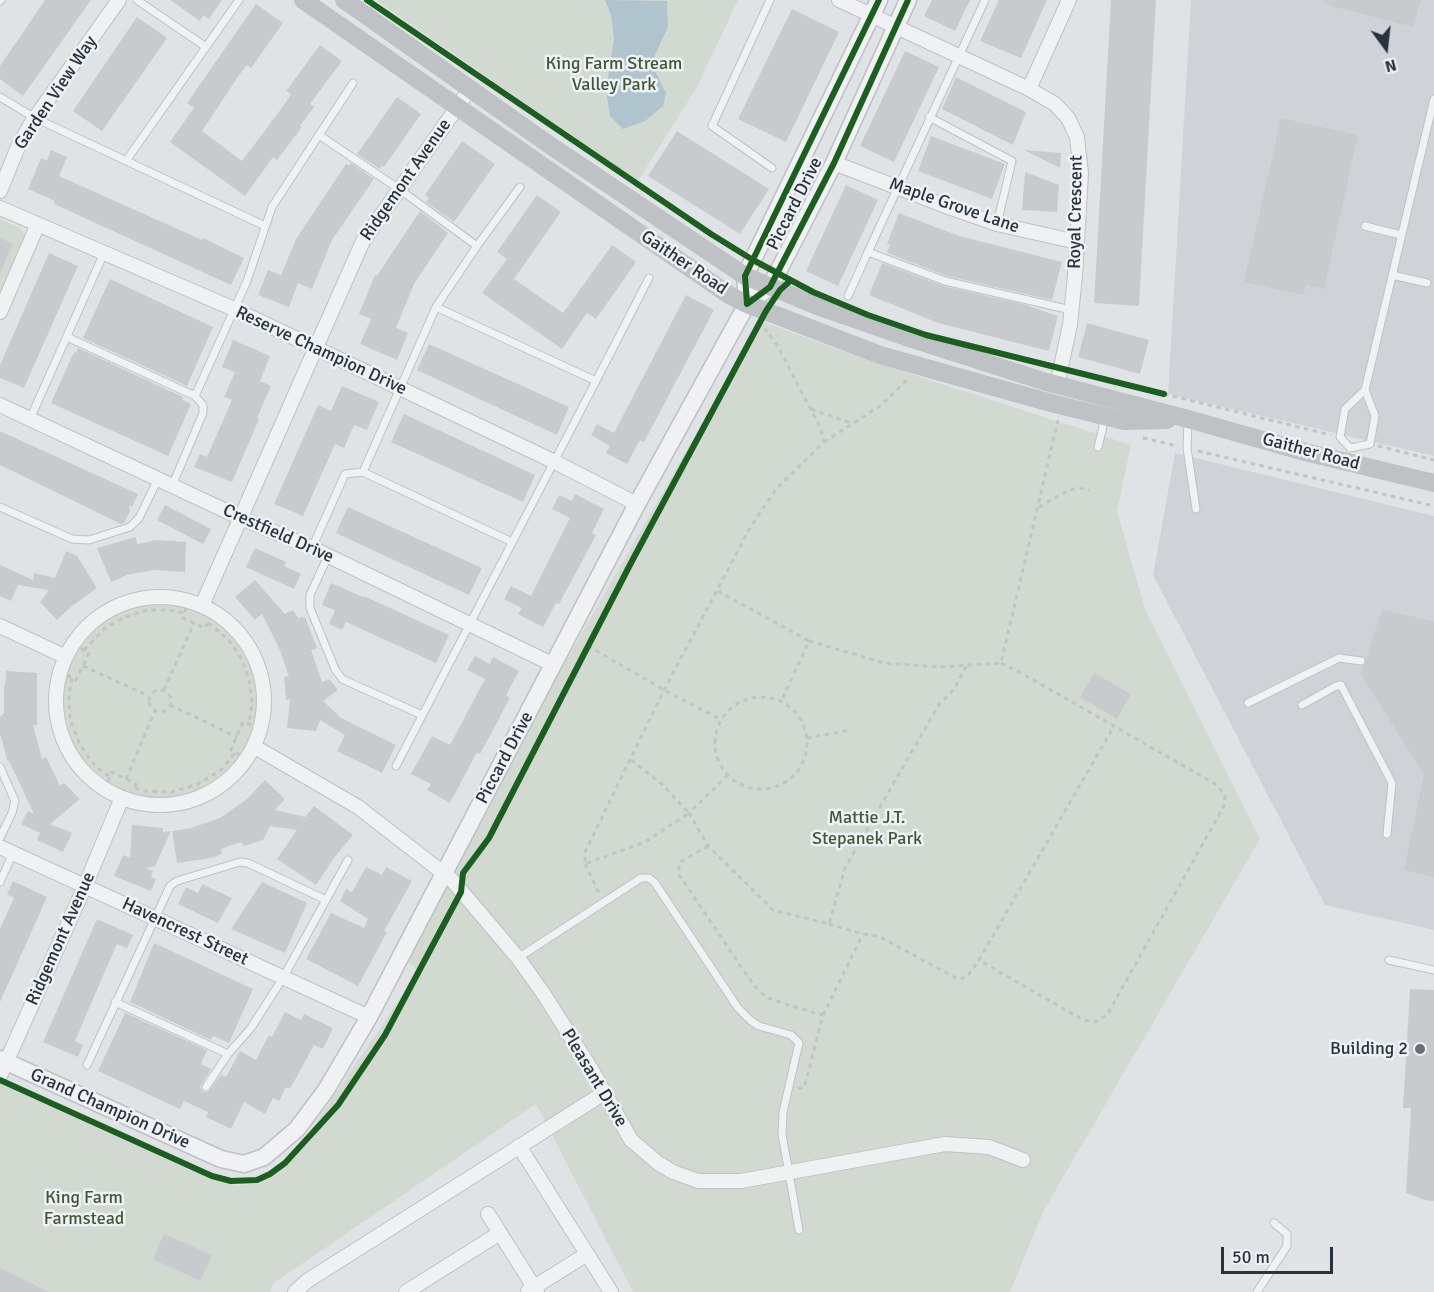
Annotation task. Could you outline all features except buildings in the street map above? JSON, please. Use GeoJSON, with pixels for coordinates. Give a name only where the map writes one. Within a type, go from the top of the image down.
{"type":"FeatureCollection","features":[{"type":"Feature","properties":{"kind":"main road","name":"Gaither Road"},"geometry":{"type":"LineString","coordinates":[[303,0],[729,295],[747,304],[762,322],[1051,404],[1102,416],[1124,421],[1188,419]]}},
{"type":"Feature","properties":{"kind":"main road","name":"Gaither Road"},"geometry":{"type":"LineString","coordinates":[[344,0],[366,6],[470,89],[745,276],[817,306],[1057,385],[1188,419],[1349,455],[1434,483]]}},
{"type":"Feature","properties":{"kind":"street","name":"Garden View Way"},"geometry":{"type":"LineString","coordinates":[[0,191],[18,147],[35,118],[119,0]]}},
{"type":"Feature","properties":{"kind":"street","name":"Royal Crescent"},"geometry":{"type":"LineString","coordinates":[[839,0],[876,8],[896,26],[1029,89],[1055,104],[1068,118],[1077,137],[1081,173],[1071,310],[1057,385]]}},
{"type":"Feature","properties":{"kind":"street","name":"Piccard Drive"},"geometry":{"type":"LineString","coordinates":[[221,1159],[244,1164],[264,1157],[297,1129],[326,1090],[369,1017],[638,504],[747,304],[770,287],[834,162],[908,0]]}},
{"type":"Feature","properties":{"kind":"street"},"geometry":{"type":"LineString","coordinates":[[1029,89],[1069,0]]}},
{"type":"Feature","properties":{"kind":"street","name":"Piccard Drive"},"geometry":{"type":"LineString","coordinates":[[745,276],[876,8]]}},
{"type":"Feature","properties":{"kind":"street","name":"Ridgemont Avenue"},"geometry":{"type":"LineString","coordinates":[[203,603],[363,241],[470,89]]}},
{"type":"Feature","properties":{"kind":"street","name":"Maple Grove Lane"},"geometry":{"type":"LineString","coordinates":[[834,162],[997,224],[1077,242]]}},
{"type":"Feature","properties":{"kind":"street","name":"Reserve Champion Drive"},"geometry":{"type":"LineString","coordinates":[[0,208],[234,309],[638,504]]}},
{"type":"Feature","properties":{"kind":"street"},"geometry":{"type":"LineString","coordinates":[[0,312],[38,225]]}},
{"type":"Feature","properties":{"kind":"street"},"geometry":{"type":"LineString","coordinates":[[745,276],[747,304]]}},
{"type":"Feature","properties":{"kind":"street","name":"Crestfield Drive"},"geometry":{"type":"LineString","coordinates":[[0,405],[241,518],[312,548],[554,665]]}},
{"type":"Feature","properties":{"kind":"street"},"geometry":{"type":"LineString","coordinates":[[164,596],[203,603],[236,630],[249,646],[260,673],[264,692],[264,714],[255,747],[242,766],[224,783],[210,793],[189,802],[152,806],[129,793],[90,780],[68,751],[60,734],[56,709],[56,686],[64,656],[83,631],[122,603],[164,596]]}},
{"type":"Feature","properties":{"kind":"street"},"geometry":{"type":"LineString","coordinates":[[0,626],[64,656]]}},
{"type":"Feature","properties":{"kind":"street","name":"Pleasant Drive"},"geometry":{"type":"LineString","coordinates":[[255,747],[357,807],[444,873],[518,958],[543,993],[632,1140],[658,1163],[673,1172],[698,1181],[741,1181],[945,1144],[989,1147],[1023,1160]]}},
{"type":"Feature","properties":{"kind":"street","name":"Ridgemont Avenue"},"geometry":{"type":"LineString","coordinates":[[2,1066],[129,793]]}},
{"type":"Feature","properties":{"kind":"street","name":"Havencrest Street"},"geometry":{"type":"LineString","coordinates":[[6,850],[369,1017]]}},
{"type":"Feature","properties":{"kind":"street","name":"Grand Champion Drive"},"geometry":{"type":"LineString","coordinates":[[2,1066],[221,1159]]}},
{"type":"Feature","properties":{"kind":"street"},"geometry":{"type":"LineString","coordinates":[[295,1292],[308,1281],[604,1094]]}},
{"type":"Feature","properties":{"kind":"street"},"geometry":{"type":"LineString","coordinates":[[519,1146],[611,1292]]}},
{"type":"Feature","properties":{"kind":"street"},"geometry":{"type":"LineString","coordinates":[[488,1214],[532,1290],[588,1254]]}},
{"type":"Feature","properties":{"kind":"street"},"geometry":{"type":"LineString","coordinates":[[406,1292],[500,1233]]}},
{"type":"Feature","properties":{"kind":"lane"},"geometry":{"type":"LineString","coordinates":[[138,0],[206,47]]}},
{"type":"Feature","properties":{"kind":"lane"},"geometry":{"type":"LineString","coordinates":[[126,161],[239,0]]}},
{"type":"Feature","properties":{"kind":"lane"},"geometry":{"type":"LineString","coordinates":[[770,0],[712,126],[772,168]]}},
{"type":"Feature","properties":{"kind":"lane"},"geometry":{"type":"LineString","coordinates":[[849,296],[929,117],[985,0]]}},
{"type":"Feature","properties":{"kind":"lane"},"geometry":{"type":"LineString","coordinates":[[195,396],[247,281],[272,207],[353,83]]}},
{"type":"Feature","properties":{"kind":"lane"},"geometry":{"type":"LineString","coordinates":[[0,97],[35,118],[265,226]]}},
{"type":"Feature","properties":{"kind":"lane"},"geometry":{"type":"LineString","coordinates":[[1365,390],[1375,416],[1370,444],[1349,455],[1340,437],[1345,410],[1365,390],[1434,99]]}},
{"type":"Feature","properties":{"kind":"lane"},"geometry":{"type":"LineString","coordinates":[[929,117],[1012,161],[997,224]]}},
{"type":"Feature","properties":{"kind":"lane"},"geometry":{"type":"LineString","coordinates":[[319,135],[399,189],[477,246]]}},
{"type":"Feature","properties":{"kind":"lane"},"geometry":{"type":"LineString","coordinates":[[363,472],[436,307],[520,187]]}},
{"type":"Feature","properties":{"kind":"lane"},"geometry":{"type":"LineString","coordinates":[[1365,226],[1401,235]]}},
{"type":"Feature","properties":{"kind":"lane"},"geometry":{"type":"LineString","coordinates":[[868,252],[945,281],[1071,310]]}},
{"type":"Feature","properties":{"kind":"lane"},"geometry":{"type":"LineString","coordinates":[[30,419],[104,253]]}},
{"type":"Feature","properties":{"kind":"lane"},"geometry":{"type":"LineString","coordinates":[[1392,275],[1427,283]]}},
{"type":"Feature","properties":{"kind":"lane"},"geometry":{"type":"LineString","coordinates":[[396,766],[649,278]]}},
{"type":"Feature","properties":{"kind":"lane"},"geometry":{"type":"LineString","coordinates":[[436,307],[596,381]]}},
{"type":"Feature","properties":{"kind":"lane"},"geometry":{"type":"LineString","coordinates":[[67,337],[195,396],[202,405],[203,413],[172,486]]}},
{"type":"Feature","properties":{"kind":"lane"},"geometry":{"type":"LineString","coordinates":[[1098,447],[1103,427],[1102,416]]}},
{"type":"Feature","properties":{"kind":"lane"},"geometry":{"type":"LineString","coordinates":[[1188,419],[1187,448],[1196,509]]}},
{"type":"Feature","properties":{"kind":"lane"},"geometry":{"type":"LineString","coordinates":[[312,548],[345,474],[363,472],[512,542]]}},
{"type":"Feature","properties":{"kind":"lane"},"geometry":{"type":"LineString","coordinates":[[0,507],[72,539],[88,540],[130,527],[139,518],[158,479]]}},
{"type":"Feature","properties":{"kind":"lane"},"geometry":{"type":"LineString","coordinates":[[328,556],[310,595],[310,608],[335,669],[342,679],[422,716]]}},
{"type":"Feature","properties":{"kind":"lane"},"geometry":{"type":"LineString","coordinates":[[1248,703],[1339,658],[1361,661]]}},
{"type":"Feature","properties":{"kind":"lane"},"geometry":{"type":"LineString","coordinates":[[1302,705],[1341,685],[1392,783],[1388,834]]}},
{"type":"Feature","properties":{"kind":"lane"},"geometry":{"type":"LineString","coordinates":[[0,767],[15,801],[0,838]]}},
{"type":"Feature","properties":{"kind":"lane"},"geometry":{"type":"LineString","coordinates":[[0,882],[6,850]]}},
{"type":"Feature","properties":{"kind":"lane"},"geometry":{"type":"LineString","coordinates":[[206,1087],[228,1054],[252,1028],[283,978],[348,860]]}},
{"type":"Feature","properties":{"kind":"lane"},"geometry":{"type":"LineString","coordinates":[[87,1065],[170,886],[177,881],[240,862],[248,863],[326,900]]}},
{"type":"Feature","properties":{"kind":"lane"},"geometry":{"type":"LineString","coordinates":[[518,958],[640,878],[649,878],[656,883],[738,1008],[759,1026],[791,1035],[799,1043],[783,1112],[782,1134],[799,1230]]}},
{"type":"Feature","properties":{"kind":"lane"},"geometry":{"type":"LineString","coordinates":[[1389,960],[1434,970]]}},
{"type":"Feature","properties":{"kind":"lane"},"geometry":{"type":"LineString","coordinates":[[115,1002],[228,1054]]}},
{"type":"Feature","properties":{"kind":"lane"},"geometry":{"type":"LineString","coordinates":[[1257,1292],[1287,1246],[1287,1234],[1274,1223]]}},
{"type":"Feature","properties":{"kind":"path"},"geometry":{"type":"LineString","coordinates":[[762,322],[811,409],[824,442]]}},
{"type":"Feature","properties":{"kind":"path"},"geometry":{"type":"LineString","coordinates":[[607,900],[593,883],[585,864],[585,852],[664,690],[751,526],[777,488],[824,442],[879,406],[909,378]]}},
{"type":"Feature","properties":{"kind":"path"},"geometry":{"type":"LineString","coordinates":[[1152,391],[1340,437]]}},
{"type":"Feature","properties":{"kind":"path"},"geometry":{"type":"LineString","coordinates":[[811,409],[851,423]]}},
{"type":"Feature","properties":{"kind":"path"},"geometry":{"type":"LineString","coordinates":[[1001,663],[1059,417]]}},
{"type":"Feature","properties":{"kind":"path"},"geometry":{"type":"LineString","coordinates":[[1370,444],[1434,460]]}},
{"type":"Feature","properties":{"kind":"path"},"geometry":{"type":"LineString","coordinates":[[1039,507],[1069,490],[1081,488],[1089,490]]}},
{"type":"Feature","properties":{"kind":"path"},"geometry":{"type":"LineString","coordinates":[[718,591],[809,641],[884,663],[938,667],[1001,663],[1217,785],[1225,796],[1224,806],[1107,1015],[1095,1022],[1083,1020],[979,960]]}},
{"type":"Feature","properties":{"kind":"path"},"geometry":{"type":"LineString","coordinates":[[186,608],[183,618],[205,628],[211,618]]}},
{"type":"Feature","properties":{"kind":"path"},"geometry":{"type":"LineString","coordinates":[[84,650],[105,628],[125,616],[147,610],[184,613]]}},
{"type":"Feature","properties":{"kind":"path"},"geometry":{"type":"LineString","coordinates":[[164,690],[194,623]]}},
{"type":"Feature","properties":{"kind":"path"},"geometry":{"type":"LineString","coordinates":[[208,623],[228,640],[241,658],[249,679],[252,702],[251,725],[243,722],[231,750],[240,755]]}},
{"type":"Feature","properties":{"kind":"path"},"geometry":{"type":"LineString","coordinates":[[594,636],[586,650],[722,720]]}},
{"type":"Feature","properties":{"kind":"path"},"geometry":{"type":"LineString","coordinates":[[781,702],[809,641]]}},
{"type":"Feature","properties":{"kind":"path"},"geometry":{"type":"LineString","coordinates":[[67,675],[76,680],[83,666],[89,653],[80,648]]}},
{"type":"Feature","properties":{"kind":"path"},"geometry":{"type":"LineString","coordinates":[[83,666],[149,696]]}},
{"type":"Feature","properties":{"kind":"path"},"geometry":{"type":"LineString","coordinates":[[829,924],[845,868],[938,706],[954,689],[967,666]]}},
{"type":"Feature","properties":{"kind":"path"},"geometry":{"type":"LineString","coordinates":[[72,678],[69,693],[70,720],[80,746],[96,767],[110,777]]}},
{"type":"Feature","properties":{"kind":"path"},"geometry":{"type":"LineString","coordinates":[[164,690],[170,696],[170,705],[164,712],[155,711],[149,704],[149,696],[154,691],[164,690]]}},
{"type":"Feature","properties":{"kind":"path"},"geometry":{"type":"LineString","coordinates":[[755,698],[768,698],[781,702],[799,717],[807,738],[807,751],[803,763],[791,778],[775,788],[749,788],[728,775],[719,763],[715,748],[716,734],[722,720],[736,705],[755,698]]}},
{"type":"Feature","properties":{"kind":"path"},"geometry":{"type":"LineString","coordinates":[[170,705],[237,737]]}},
{"type":"Feature","properties":{"kind":"path"},"geometry":{"type":"LineString","coordinates":[[126,779],[155,711]]}},
{"type":"Feature","properties":{"kind":"path"},"geometry":{"type":"LineString","coordinates":[[631,760],[662,784],[689,813],[708,846],[773,910],[878,936],[958,979],[967,977],[979,960],[1114,726]]}},
{"type":"Feature","properties":{"kind":"path"},"geometry":{"type":"LineString","coordinates":[[807,738],[850,730]]}},
{"type":"Feature","properties":{"kind":"path"},"geometry":{"type":"LineString","coordinates":[[129,793],[171,792],[198,784],[221,770],[235,753]]}},
{"type":"Feature","properties":{"kind":"path"},"geometry":{"type":"LineString","coordinates":[[108,782],[112,772],[136,784],[129,793]]}},
{"type":"Feature","properties":{"kind":"path"},"geometry":{"type":"LineString","coordinates":[[585,864],[645,842],[689,813],[728,775]]}},
{"type":"Feature","properties":{"kind":"path"},"geometry":{"type":"LineString","coordinates":[[708,846],[680,862],[678,873],[743,970],[758,990],[768,998],[823,1015]]}},
{"type":"Feature","properties":{"kind":"path"},"geometry":{"type":"LineString","coordinates":[[795,1087],[804,1088],[823,1015],[863,934]]}},
{"type":"Feature","properties":{"kind":"shaded area"},"geometry":{"type":"Polygon","coordinates":[[[1191,0],[1434,0],[1434,456],[1168,394],[1191,0]]]}},
{"type":"Feature","properties":{"kind":"shaded area"},"geometry":{"type":"Polygon","coordinates":[[[1175,453],[1434,516],[1434,930],[1325,905],[1153,575],[1175,453]]]}},
{"type":"Feature","properties":{"kind":"green space","name":"King Farm Stream Valley Park"},"geometry":{"type":"Polygon","coordinates":[[[378,0],[738,0],[697,87],[638,181],[378,0]]]}},
{"type":"Feature","properties":{"kind":"green space"},"geometry":{"type":"Polygon","coordinates":[[[0,219],[20,228],[25,235],[0,296],[0,219]]]}},
{"type":"Feature","properties":{"kind":"green space","name":"Mattie J.T. Stepanek Park"},"geometry":{"type":"Polygon","coordinates":[[[761,321],[861,358],[1131,445],[1117,511],[1145,609],[1260,839],[1044,1210],[1010,1292],[633,1292],[536,1104],[274,1283],[270,1292],[0,1292],[0,1080],[236,1186],[259,1183],[296,1152],[419,971],[403,958],[445,872],[761,321]]]}},
{"type":"Feature","properties":{"kind":"green space"},"geometry":{"type":"Polygon","coordinates":[[[160,603],[179,605],[197,611],[214,620],[229,632],[241,647],[250,664],[256,682],[258,701],[256,720],[250,738],[241,755],[229,770],[214,782],[197,791],[179,797],[160,799],[141,797],[123,791],[106,782],[91,770],[79,755],[70,738],[64,720],[62,701],[64,682],[70,664],[79,647],[91,632],[106,620],[123,611],[141,605],[160,603]]]}},
{"type":"Feature","properties":{"kind":"water"},"geometry":{"type":"Polygon","coordinates":[[[605,0],[667,1],[668,27],[655,55],[656,73],[666,93],[663,106],[645,121],[623,129],[610,116],[606,90],[614,39],[611,15],[605,0]]]}},
{"type":"Feature","properties":{"kind":"cycle path"},"geometry":{"type":"LineString","coordinates":[[367,0],[711,234],[753,260],[813,292],[868,315],[926,335],[1164,394]]}},
{"type":"Feature","properties":{"kind":"cycle path"},"geometry":{"type":"LineString","coordinates":[[747,304],[745,276],[879,0]]}},
{"type":"Feature","properties":{"kind":"cycle path"},"geometry":{"type":"LineString","coordinates":[[747,304],[770,287],[834,163],[908,0]]}},
{"type":"Feature","properties":{"kind":"cycle path"},"geometry":{"type":"LineString","coordinates":[[0,1080],[212,1176],[231,1181],[257,1180],[285,1163],[338,1105],[385,1035],[461,892],[463,873],[489,838],[632,561],[766,311],[780,290],[790,281]]}},
{"type":"Feature","properties":{"kind":"place","name":"Building 2"},"geometry":{"type":"Point","coordinates":[1420,1049]}},
{"type":"Feature","properties":{"kind":"park label","name":"King Farm Farmstead"},"geometry":{"type":"Point","coordinates":[84,1208]}}]}
